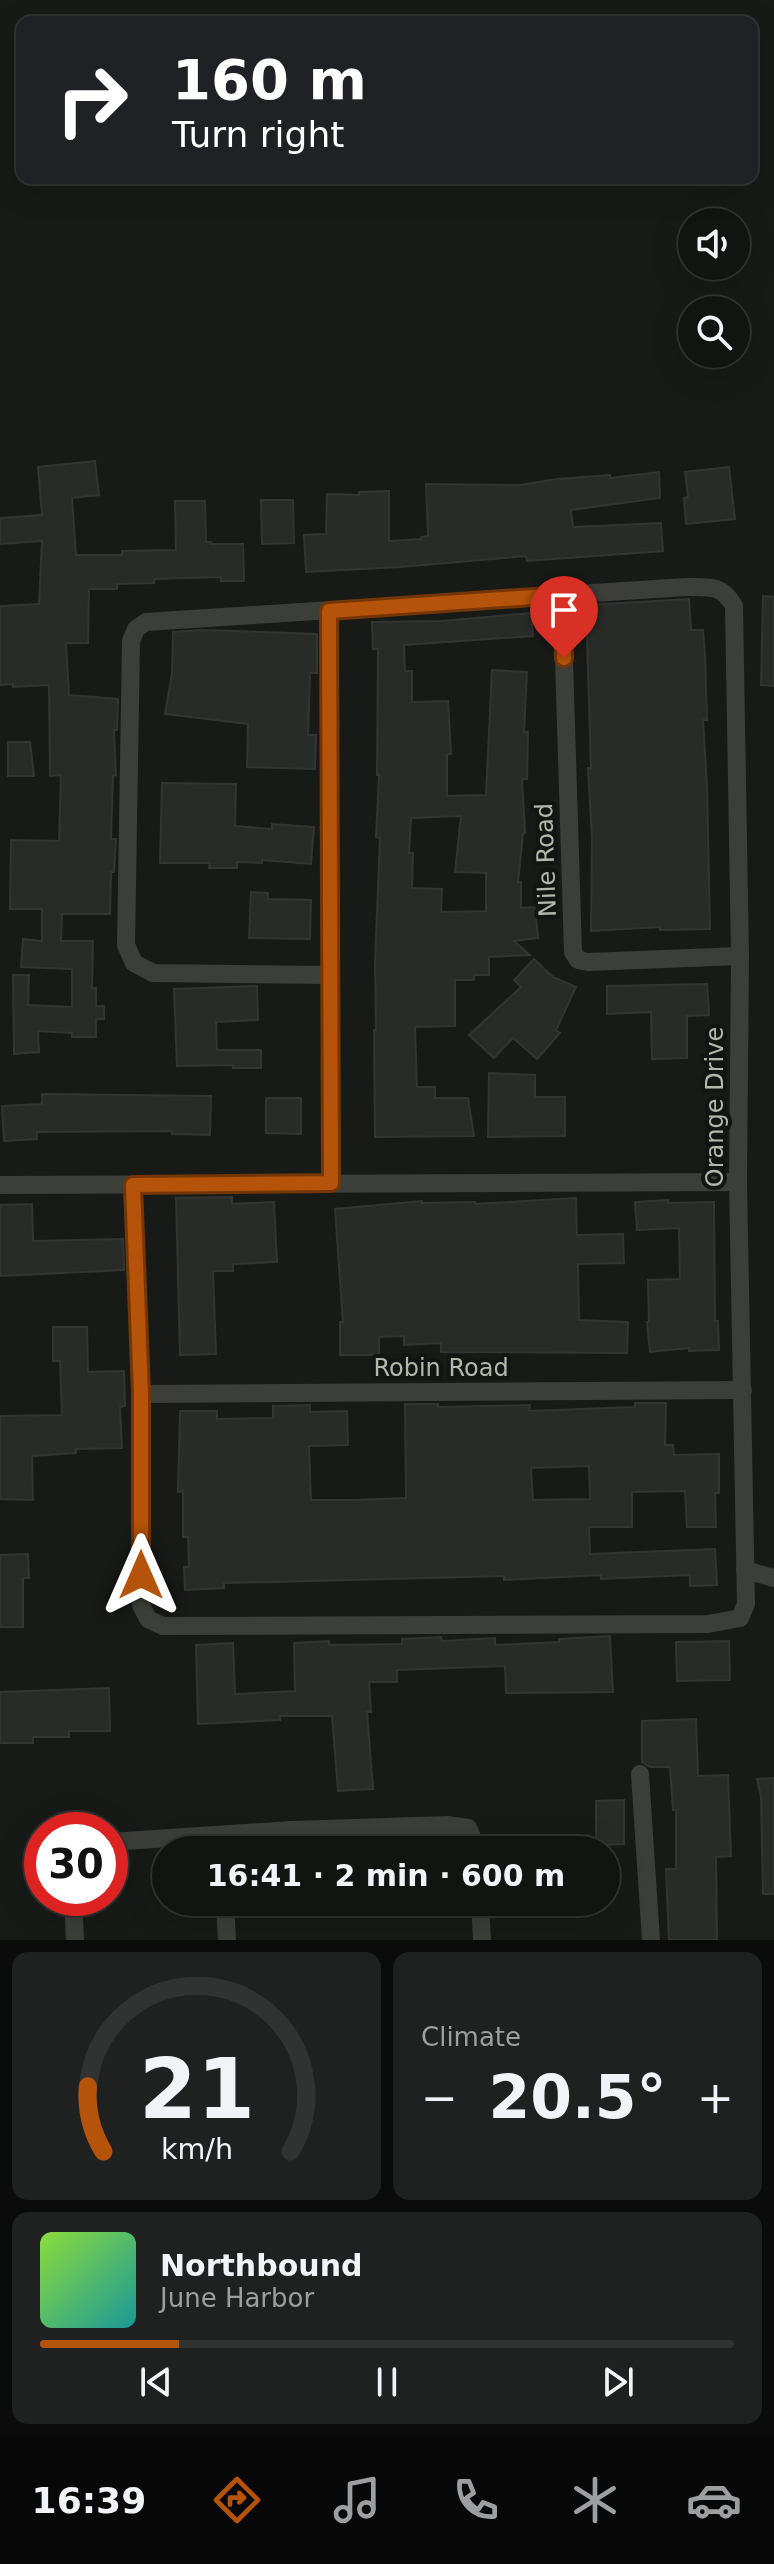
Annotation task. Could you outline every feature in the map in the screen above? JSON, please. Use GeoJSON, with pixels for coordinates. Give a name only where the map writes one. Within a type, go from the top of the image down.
{"type":"FeatureCollection","features":[{"type":"Feature","properties":{"kind":"street","name":"Orange Drive"},"geometry":{"type":"LineString","coordinates":[[141,1394],[141,1605],[148,1619],[163,1626],[708,1624],[740,1618],[746,1604],[738,1182],[740,956],[734,606],[722,589],[714,587],[562,595]]}},
{"type":"Feature","properties":{"kind":"street"},"geometry":{"type":"LineString","coordinates":[[331,975],[153,973],[134,963],[126,945],[131,641],[136,629],[146,622],[562,595]]}},
{"type":"Feature","properties":{"kind":"street","name":"Nile Road"},"geometry":{"type":"LineString","coordinates":[[562,595],[573,952],[578,960],[588,962],[740,956]]}},
{"type":"Feature","properties":{"kind":"street"},"geometry":{"type":"LineString","coordinates":[[329,611],[331,1183]]}},
{"type":"Feature","properties":{"kind":"street"},"geometry":{"type":"LineString","coordinates":[[0,1185],[738,1182]]}},
{"type":"Feature","properties":{"kind":"street"},"geometry":{"type":"LineString","coordinates":[[133,1185],[141,1394]]}},
{"type":"Feature","properties":{"kind":"street","name":"Robin Road"},"geometry":{"type":"LineString","coordinates":[[141,1394],[743,1390]]}},
{"type":"Feature","properties":{"kind":"street"},"geometry":{"type":"LineString","coordinates":[[745,1570],[774,1578]]}},
{"type":"Feature","properties":{"kind":"street"},"geometry":{"type":"LineString","coordinates":[[640,1774],[651,1940]]}},
{"type":"Feature","properties":{"kind":"street"},"geometry":{"type":"LineString","coordinates":[[301,1836],[447,1825],[468,1828],[472,1836]]}},
{"type":"Feature","properties":{"kind":"street"},"geometry":{"type":"LineString","coordinates":[[128,1842],[152,1842]]}},
{"type":"Feature","properties":{"kind":"street"},"geometry":{"type":"LineString","coordinates":[[74,1916],[75,1940]]}},
{"type":"Feature","properties":{"kind":"street"},"geometry":{"type":"LineString","coordinates":[[226,1916],[227,1940]]}},
{"type":"Feature","properties":{"kind":"street"},"geometry":{"type":"LineString","coordinates":[[481,1916],[482,1940]]}},
{"type":"Feature","properties":{"kind":"building"},"geometry":{"type":"Polygon","coordinates":[[[95,461],[99,495],[72,498],[76,555],[176,550],[175,501],[205,501],[206,542],[243,544],[244,581],[221,581],[221,577],[154,579],[154,583],[117,584],[117,589],[89,589],[88,643],[66,643],[69,695],[118,699],[117,730],[114,730],[116,775],[113,776],[111,839],[116,839],[114,872],[111,872],[110,914],[62,914],[61,941],[93,941],[92,988],[96,988],[96,1006],[104,1006],[104,1019],[96,1019],[96,1037],[72,1037],[72,1033],[38,1031],[39,1052],[14,1054],[13,975],[29,975],[28,1005],[72,1007],[72,969],[21,967],[23,939],[42,941],[42,909],[10,909],[11,840],[59,841],[61,775],[50,776],[49,685],[0,685],[0,606],[39,604],[42,541],[0,544],[0,518],[42,515],[38,467],[95,461]]]}},
{"type":"Feature","properties":{"kind":"building"},"geometry":{"type":"Polygon","coordinates":[[[729,467],[735,519],[686,524],[684,498],[688,497],[685,472],[729,467]]]}},
{"type":"Feature","properties":{"kind":"building"},"geometry":{"type":"Polygon","coordinates":[[[659,472],[660,498],[571,510],[573,527],[661,523],[663,551],[527,561],[526,556],[306,572],[304,535],[326,534],[327,494],[359,495],[359,492],[389,491],[389,541],[421,539],[428,536],[426,484],[520,485],[557,479],[610,475],[610,478],[659,472]]]}},
{"type":"Feature","properties":{"kind":"building"},"geometry":{"type":"Polygon","coordinates":[[[261,500],[293,500],[294,543],[262,544],[261,500]]]}},
{"type":"Feature","properties":{"kind":"building"},"geometry":{"type":"Polygon","coordinates":[[[763,596],[774,597],[774,686],[761,685],[763,596]]]}},
{"type":"Feature","properties":{"kind":"building"},"geometry":{"type":"Polygon","coordinates":[[[689,599],[691,630],[703,630],[705,655],[707,720],[703,720],[710,929],[660,930],[660,927],[591,931],[592,838],[588,768],[591,768],[586,605],[689,599]]]}},
{"type":"Feature","properties":{"kind":"building"},"geometry":{"type":"Polygon","coordinates":[[[531,613],[533,636],[404,645],[405,671],[412,671],[412,702],[448,701],[451,754],[447,754],[447,796],[486,795],[492,670],[527,672],[524,732],[528,732],[527,779],[522,779],[525,833],[518,882],[521,882],[521,908],[535,907],[538,938],[514,941],[530,955],[489,957],[489,975],[474,975],[474,980],[455,980],[455,1026],[415,1027],[417,1087],[435,1087],[435,1098],[468,1098],[474,1136],[375,1137],[375,962],[380,838],[376,837],[378,649],[373,649],[372,622],[442,621],[531,613]],[[461,816],[411,818],[409,853],[413,853],[412,888],[442,889],[441,912],[486,911],[486,873],[455,872],[461,816]]]}},
{"type":"Feature","properties":{"kind":"building"},"geometry":{"type":"Polygon","coordinates":[[[203,630],[317,634],[317,673],[310,673],[308,735],[316,735],[315,769],[247,767],[248,724],[165,714],[172,674],[173,632],[203,630]]]}},
{"type":"Feature","properties":{"kind":"building"},"geometry":{"type":"Polygon","coordinates":[[[8,742],[30,742],[34,776],[8,776],[8,742]]]}},
{"type":"Feature","properties":{"kind":"building"},"geometry":{"type":"Polygon","coordinates":[[[162,783],[236,784],[235,826],[272,829],[272,824],[314,827],[311,864],[262,860],[262,863],[237,862],[237,868],[209,868],[210,863],[160,863],[162,783]]]}},
{"type":"Feature","properties":{"kind":"building"},"geometry":{"type":"Polygon","coordinates":[[[251,892],[268,893],[268,899],[311,900],[310,939],[249,938],[251,892]]]}},
{"type":"Feature","properties":{"kind":"building"},"geometry":{"type":"Polygon","coordinates":[[[534,959],[553,977],[576,987],[556,1030],[560,1033],[537,1059],[513,1038],[494,1058],[469,1035],[521,987],[514,980],[534,959]]]}},
{"type":"Feature","properties":{"kind":"building"},"geometry":{"type":"Polygon","coordinates":[[[707,984],[709,1015],[687,1016],[687,1058],[652,1059],[651,1012],[607,1014],[607,986],[707,984]]]}},
{"type":"Feature","properties":{"kind":"building"},"geometry":{"type":"Polygon","coordinates":[[[257,986],[258,1020],[216,1022],[217,1050],[261,1050],[261,1068],[177,1066],[174,989],[257,986]]]}},
{"type":"Feature","properties":{"kind":"building"},"geometry":{"type":"Polygon","coordinates":[[[489,1073],[535,1075],[535,1097],[565,1097],[565,1136],[488,1137],[489,1073]]]}},
{"type":"Feature","properties":{"kind":"building"},"geometry":{"type":"Polygon","coordinates":[[[42,1094],[211,1096],[210,1135],[172,1134],[172,1131],[37,1132],[37,1139],[4,1141],[2,1106],[42,1104],[42,1094]]]}},
{"type":"Feature","properties":{"kind":"building"},"geometry":{"type":"Polygon","coordinates":[[[266,1098],[301,1098],[301,1134],[266,1133],[266,1098]]]}},
{"type":"Feature","properties":{"kind":"building"},"geometry":{"type":"Polygon","coordinates":[[[232,1197],[232,1204],[274,1202],[277,1262],[233,1264],[233,1271],[213,1271],[216,1354],[180,1355],[176,1198],[232,1197]]]}},
{"type":"Feature","properties":{"kind":"building"},"geometry":{"type":"Polygon","coordinates":[[[576,1198],[577,1235],[623,1234],[624,1263],[578,1264],[579,1320],[628,1322],[627,1353],[441,1352],[441,1343],[404,1345],[404,1336],[379,1337],[379,1355],[340,1355],[340,1322],[343,1322],[335,1209],[422,1201],[475,1204],[576,1198]]]}},
{"type":"Feature","properties":{"kind":"building"},"geometry":{"type":"Polygon","coordinates":[[[668,1200],[668,1203],[714,1202],[715,1321],[718,1321],[719,1350],[689,1351],[689,1348],[650,1352],[648,1280],[680,1279],[679,1228],[637,1230],[635,1202],[668,1200]]]}},
{"type":"Feature","properties":{"kind":"building"},"geometry":{"type":"Polygon","coordinates":[[[32,1204],[33,1241],[123,1239],[124,1270],[0,1276],[0,1205],[32,1204]]]}},
{"type":"Feature","properties":{"kind":"building"},"geometry":{"type":"Polygon","coordinates":[[[53,1327],[87,1327],[88,1372],[124,1371],[125,1406],[120,1407],[122,1448],[76,1449],[76,1453],[32,1456],[33,1500],[0,1499],[0,1416],[62,1415],[60,1361],[53,1361],[53,1327]]]}},
{"type":"Feature","properties":{"kind":"building"},"geometry":{"type":"Polygon","coordinates":[[[635,1403],[666,1403],[665,1445],[673,1445],[674,1455],[719,1454],[716,1527],[687,1527],[685,1491],[632,1492],[632,1527],[589,1527],[590,1554],[715,1549],[717,1585],[690,1586],[690,1575],[601,1579],[601,1575],[504,1580],[504,1576],[224,1583],[224,1588],[185,1590],[184,1567],[189,1567],[188,1537],[183,1537],[183,1491],[178,1492],[180,1411],[217,1411],[217,1419],[273,1418],[273,1406],[310,1405],[310,1412],[347,1411],[348,1445],[309,1446],[311,1500],[355,1500],[406,1498],[405,1404],[438,1404],[438,1407],[530,1405],[529,1411],[635,1407],[635,1403]],[[589,1466],[531,1468],[533,1500],[590,1499],[589,1466]]]}},
{"type":"Feature","properties":{"kind":"building"},"geometry":{"type":"Polygon","coordinates":[[[28,1554],[29,1578],[23,1578],[23,1627],[0,1627],[0,1555],[28,1554]]]}},
{"type":"Feature","properties":{"kind":"building"},"geometry":{"type":"Polygon","coordinates":[[[610,1636],[613,1692],[506,1693],[505,1666],[397,1670],[397,1682],[369,1682],[371,1712],[367,1712],[373,1789],[338,1791],[332,1716],[280,1716],[280,1720],[198,1724],[196,1645],[233,1643],[235,1694],[295,1691],[294,1643],[402,1644],[402,1639],[441,1637],[442,1641],[495,1638],[495,1645],[610,1636]]]}},
{"type":"Feature","properties":{"kind":"building"},"geometry":{"type":"Polygon","coordinates":[[[729,1641],[730,1680],[677,1681],[676,1642],[729,1641]]]}},
{"type":"Feature","properties":{"kind":"building"},"geometry":{"type":"Polygon","coordinates":[[[109,1688],[110,1731],[69,1731],[69,1737],[33,1737],[33,1743],[0,1743],[0,1692],[109,1688]]]}},
{"type":"Feature","properties":{"kind":"building"},"geometry":{"type":"Polygon","coordinates":[[[696,1719],[698,1776],[728,1775],[731,1856],[716,1857],[717,1940],[669,1940],[666,1869],[676,1869],[676,1810],[673,1810],[670,1767],[650,1767],[642,1762],[642,1721],[696,1719]]]}},
{"type":"Feature","properties":{"kind":"building"},"geometry":{"type":"Polygon","coordinates":[[[774,1778],[774,1894],[763,1894],[761,1797],[757,1779],[774,1778]]]}},
{"type":"Feature","properties":{"kind":"building"},"geometry":{"type":"Polygon","coordinates":[[[624,1800],[624,1844],[620,1844],[620,1836],[596,1836],[596,1801],[624,1800]]]}},
{"type":"Feature","properties":{"kind":"route"},"geometry":{"type":"LineString","coordinates":[[141,1575],[141,1394],[133,1185],[331,1183],[329,611],[562,595],[564,658]]}}]}
